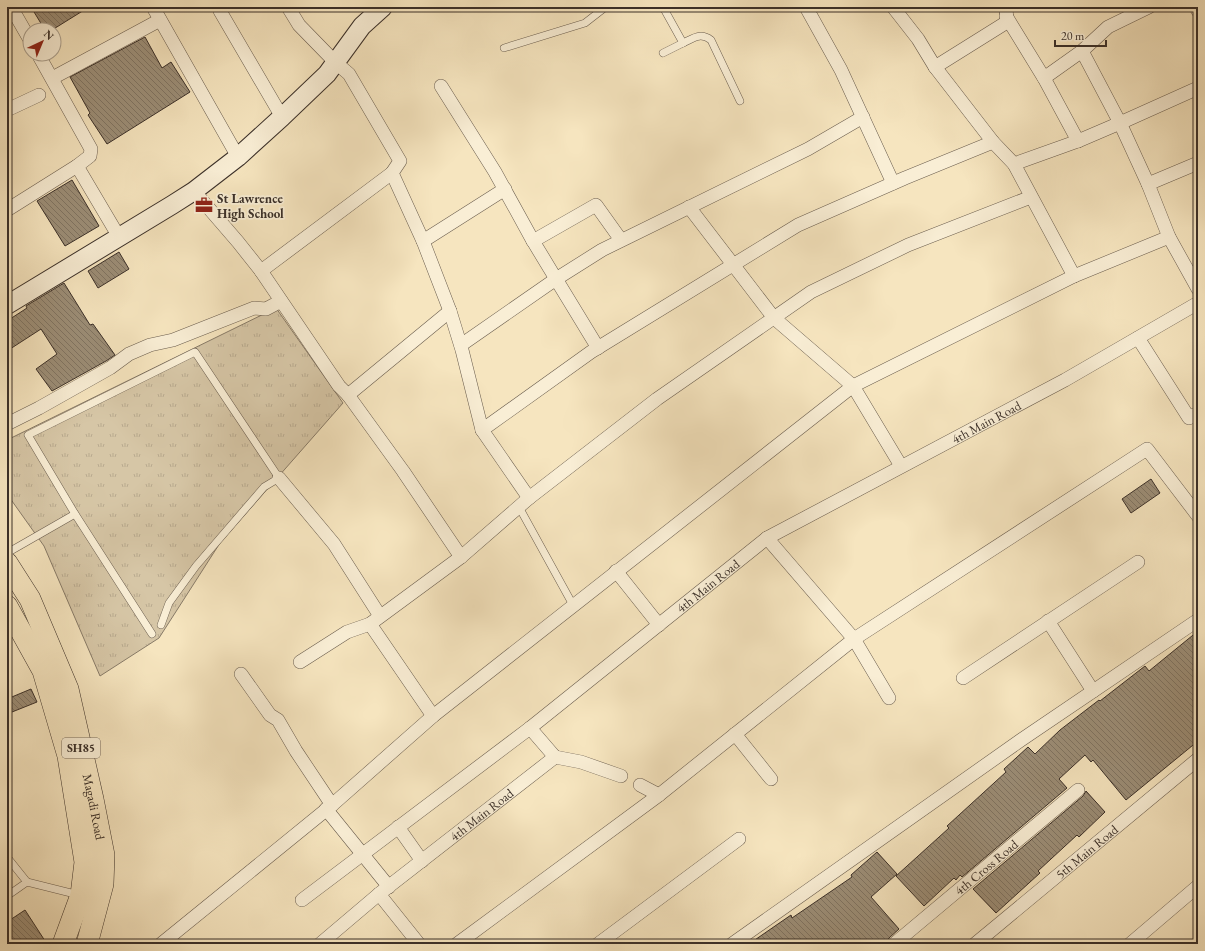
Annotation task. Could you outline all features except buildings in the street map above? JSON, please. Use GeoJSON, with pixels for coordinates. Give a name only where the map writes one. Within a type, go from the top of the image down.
{"type":"FeatureCollection","features":[{"type":"Feature","properties":{"kind":"main road","name":"Magadi Road"},"geometry":{"type":"LineString","coordinates":[[7,563],[30,600],[68,689],[93,799],[104,855],[103,884],[86,944]]}},
{"type":"Feature","properties":{"kind":"main road","name":"Magadi Road"},"geometry":{"type":"LineString","coordinates":[[7,606],[43,671],[68,756],[85,862],[81,895],[63,944]]}},
{"type":"Feature","properties":{"kind":"street"},"geometry":{"type":"LineString","coordinates":[[11,7],[22,26]]}},
{"type":"Feature","properties":{"kind":"street"},"geometry":{"type":"LineString","coordinates":[[153,7],[238,157]]}},
{"type":"Feature","properties":{"kind":"street"},"geometry":{"type":"LineString","coordinates":[[261,271],[392,173],[400,161],[349,74],[335,62],[299,25],[288,7]]}},
{"type":"Feature","properties":{"kind":"street"},"geometry":{"type":"LineString","coordinates":[[7,304],[194,190],[238,157],[327,74],[362,26],[383,7]]}},
{"type":"Feature","properties":{"kind":"street"},"geometry":{"type":"LineString","coordinates":[[806,7],[841,70],[893,183]]}},
{"type":"Feature","properties":{"kind":"street"},"geometry":{"type":"LineString","coordinates":[[893,7],[918,39],[935,68],[993,142],[1014,164],[1074,276]]}},
{"type":"Feature","properties":{"kind":"street"},"geometry":{"type":"LineString","coordinates":[[1044,78],[1082,51],[1108,27],[1149,7]]}},
{"type":"Feature","properties":{"kind":"street"},"geometry":{"type":"LineString","coordinates":[[1196,7],[1198,12]]}},
{"type":"Feature","properties":{"kind":"street"},"geometry":{"type":"LineString","coordinates":[[220,11],[282,117]]}},
{"type":"Feature","properties":{"kind":"street"},"geometry":{"type":"LineString","coordinates":[[935,68],[1007,22],[1006,12]]}},
{"type":"Feature","properties":{"kind":"street"},"geometry":{"type":"LineString","coordinates":[[1006,12],[1078,141]]}},
{"type":"Feature","properties":{"kind":"street"},"geometry":{"type":"LineString","coordinates":[[58,75],[160,20]]}},
{"type":"Feature","properties":{"kind":"street"},"geometry":{"type":"LineString","coordinates":[[1082,51],[1120,123],[1148,184],[1169,238],[1198,289]]}},
{"type":"Feature","properties":{"kind":"street"},"geometry":{"type":"LineString","coordinates":[[7,210],[77,166],[90,156],[91,149],[42,62]]}},
{"type":"Feature","properties":{"kind":"street"},"geometry":{"type":"LineString","coordinates":[[441,86],[505,189],[533,241],[598,348]]}},
{"type":"Feature","properties":{"kind":"street"},"geometry":{"type":"LineString","coordinates":[[1014,164],[1078,141],[1198,88]]}},
{"type":"Feature","properties":{"kind":"street"},"geometry":{"type":"LineString","coordinates":[[7,110],[39,95]]}},
{"type":"Feature","properties":{"kind":"street"},"geometry":{"type":"LineString","coordinates":[[461,345],[556,279],[602,250],[808,149],[862,117]]}},
{"type":"Feature","properties":{"kind":"street"},"geometry":{"type":"LineString","coordinates":[[482,430],[598,348],[798,225],[893,183],[993,142]]}},
{"type":"Feature","properties":{"kind":"street"},"geometry":{"type":"LineString","coordinates":[[1148,184],[1198,163]]}},
{"type":"Feature","properties":{"kind":"street"},"geometry":{"type":"LineString","coordinates":[[77,166],[119,237]]}},
{"type":"Feature","properties":{"kind":"street"},"geometry":{"type":"LineString","coordinates":[[392,173],[423,241],[450,311],[461,345],[482,430],[524,503]]}},
{"type":"Feature","properties":{"kind":"street"},"geometry":{"type":"LineString","coordinates":[[423,241],[505,189]]}},
{"type":"Feature","properties":{"kind":"street"},"geometry":{"type":"LineString","coordinates":[[194,190],[261,271],[339,386],[348,395],[403,471],[461,557]]}},
{"type":"Feature","properties":{"kind":"street"},"geometry":{"type":"LineString","coordinates":[[300,662],[347,632],[375,620],[461,557],[524,503],[657,399],[811,292],[908,245],[1031,196]]}},
{"type":"Feature","properties":{"kind":"street"},"geometry":{"type":"LineString","coordinates":[[533,241],[596,205],[621,240]]}},
{"type":"Feature","properties":{"kind":"street"},"geometry":{"type":"LineString","coordinates":[[689,207],[774,318],[853,386],[902,466]]}},
{"type":"Feature","properties":{"kind":"street"},"geometry":{"type":"LineString","coordinates":[[161,944],[329,807],[433,716],[853,386],[1074,276],[1169,238]]}},
{"type":"Feature","properties":{"kind":"street"},"geometry":{"type":"LineString","coordinates":[[7,424],[39,408],[110,368],[129,354],[150,346],[173,340],[254,308],[266,309],[281,301]]}},
{"type":"Feature","properties":{"kind":"street","name":"4th Main Road"},"geometry":{"type":"LineString","coordinates":[[302,900],[530,728],[768,538],[1065,380],[1198,304]]}},
{"type":"Feature","properties":{"kind":"street"},"geometry":{"type":"LineString","coordinates":[[348,395],[450,311]]}},
{"type":"Feature","properties":{"kind":"street"},"geometry":{"type":"LineString","coordinates":[[1138,338],[1189,418],[1198,413]]}},
{"type":"Feature","properties":{"kind":"street"},"geometry":{"type":"LineString","coordinates":[[457,944],[658,795],[854,639],[1147,449],[1198,516]]}},
{"type":"Feature","properties":{"kind":"street"},"geometry":{"type":"LineString","coordinates":[[279,478],[334,544],[375,620],[433,716]]}},
{"type":"Feature","properties":{"kind":"street"},"geometry":{"type":"LineString","coordinates":[[768,538],[854,639],[889,698]]}},
{"type":"Feature","properties":{"kind":"street"},"geometry":{"type":"LineString","coordinates":[[963,678],[1138,562]]}},
{"type":"Feature","properties":{"kind":"street"},"geometry":{"type":"LineString","coordinates":[[616,571],[659,625]]}},
{"type":"Feature","properties":{"kind":"street"},"geometry":{"type":"LineString","coordinates":[[732,944],[1021,740],[1198,620]]}},
{"type":"Feature","properties":{"kind":"street"},"geometry":{"type":"LineString","coordinates":[[1048,621],[1093,691]]}},
{"type":"Feature","properties":{"kind":"street"},"geometry":{"type":"LineString","coordinates":[[241,674],[270,714],[278,720],[329,807],[362,854],[384,891],[419,944]]}},
{"type":"Feature","properties":{"kind":"street"},"geometry":{"type":"LineString","coordinates":[[530,728],[555,757],[581,762],[621,776]]}},
{"type":"Feature","properties":{"kind":"street"},"geometry":{"type":"LineString","coordinates":[[735,734],[771,779]]}},
{"type":"Feature","properties":{"kind":"street","name":"4th Main Road"},"geometry":{"type":"LineString","coordinates":[[320,944],[384,891],[555,757]]}},
{"type":"Feature","properties":{"kind":"street","name":"5th Main Road"},"geometry":{"type":"LineString","coordinates":[[975,944],[1198,759]]}},
{"type":"Feature","properties":{"kind":"street"},"geometry":{"type":"LineString","coordinates":[[640,786],[658,795]]}},
{"type":"Feature","properties":{"kind":"street","name":"4th Cross Road"},"geometry":{"type":"LineString","coordinates":[[894,944],[1078,790]]}},
{"type":"Feature","properties":{"kind":"street"},"geometry":{"type":"LineString","coordinates":[[398,827],[422,861]]}},
{"type":"Feature","properties":{"kind":"street"},"geometry":{"type":"LineString","coordinates":[[598,944],[739,839]]}},
{"type":"Feature","properties":{"kind":"street"},"geometry":{"type":"LineString","coordinates":[[1130,944],[1198,886]]}},
{"type":"Feature","properties":{"kind":"lane"},"geometry":{"type":"LineString","coordinates":[[504,48],[585,23],[603,10],[603,7]]}},
{"type":"Feature","properties":{"kind":"lane"},"geometry":{"type":"LineString","coordinates":[[663,7],[683,43]]}},
{"type":"Feature","properties":{"kind":"lane"},"geometry":{"type":"LineString","coordinates":[[663,53],[700,35],[711,40],[740,101]]}},
{"type":"Feature","properties":{"kind":"lane"},"geometry":{"type":"LineString","coordinates":[[152,634],[75,514],[28,435],[195,352],[279,478],[264,487],[196,566],[169,603],[161,625]]}},
{"type":"Feature","properties":{"kind":"lane"},"geometry":{"type":"LineString","coordinates":[[524,503],[573,605]]}},
{"type":"Feature","properties":{"kind":"lane"},"geometry":{"type":"LineString","coordinates":[[7,553],[75,514]]}},
{"type":"Feature","properties":{"kind":"lane"},"geometry":{"type":"LineString","coordinates":[[7,857],[27,882],[81,895]]}},
{"type":"Feature","properties":{"kind":"lane"},"geometry":{"type":"LineString","coordinates":[[7,896],[27,882]]}},
{"type":"Feature","properties":{"kind":"green space"},"geometry":{"type":"Polygon","coordinates":[[[276,308],[343,403],[220,543],[159,638],[100,676],[44,546],[7,494],[7,440],[276,308]]]}},
{"type":"Feature","properties":{"kind":"place","name":"St Lawrence High School"},"geometry":{"type":"Point","coordinates":[204,205]}}]}
